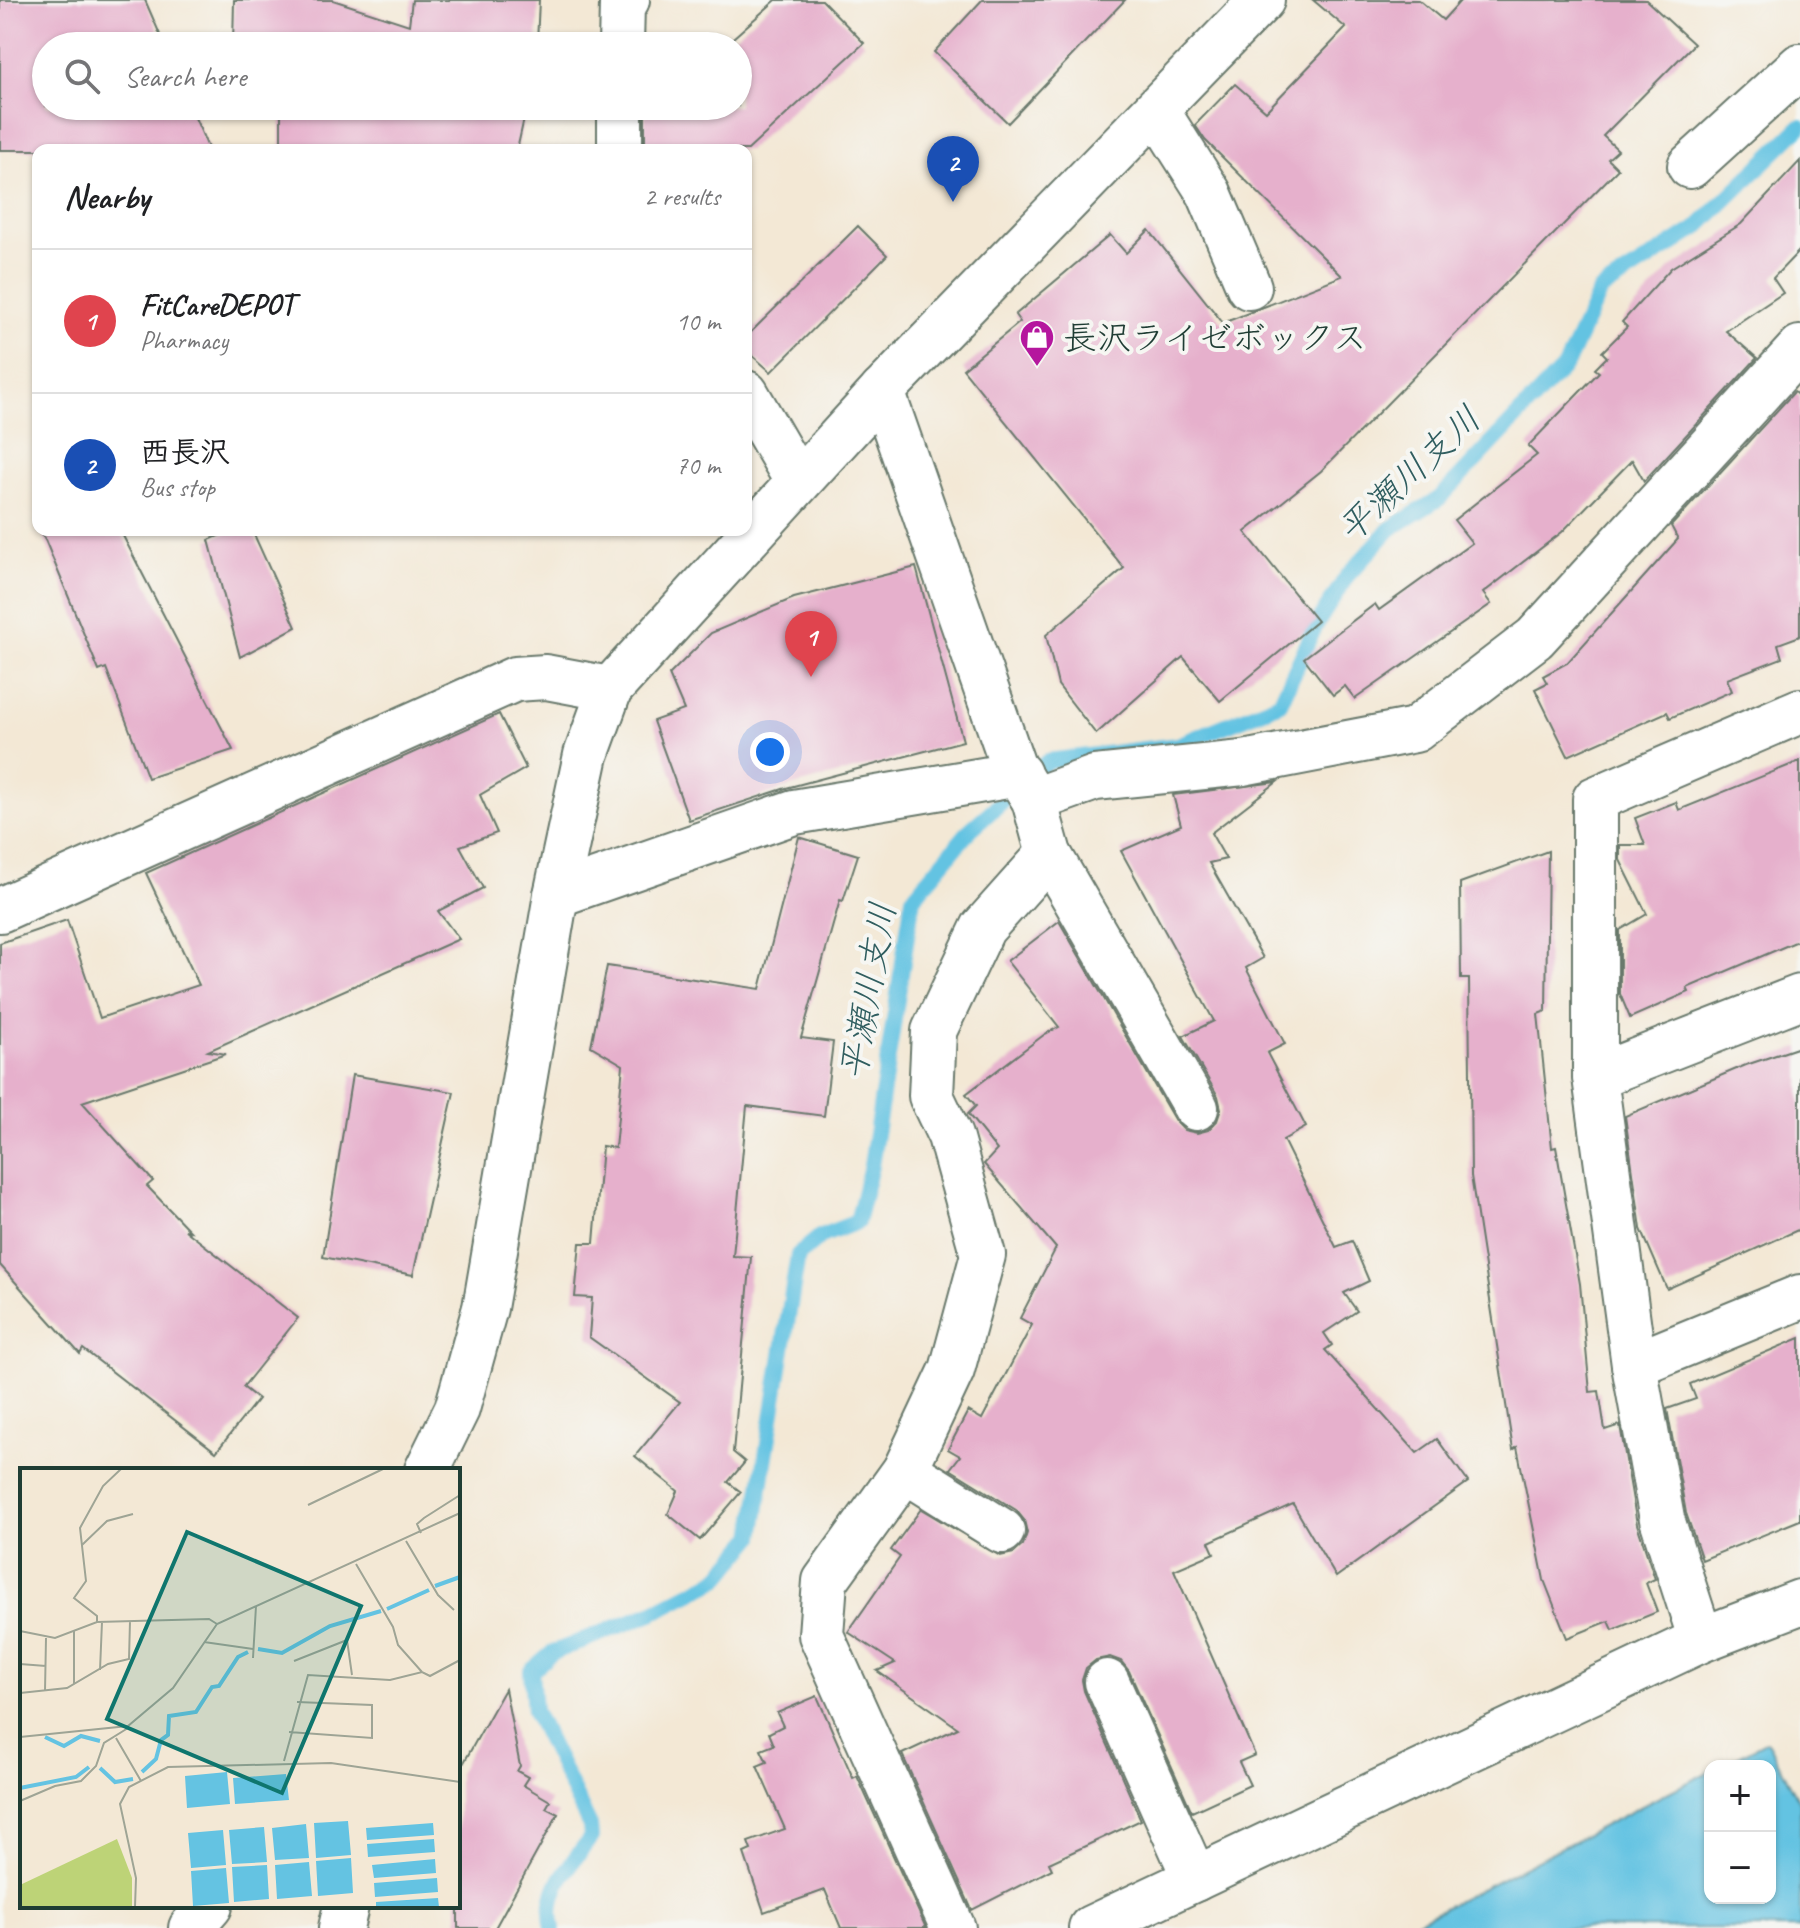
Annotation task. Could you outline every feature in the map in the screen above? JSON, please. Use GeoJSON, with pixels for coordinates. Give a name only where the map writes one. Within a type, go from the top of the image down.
{"type":"FeatureCollection","features":[{"type":"Feature","properties":{"kind":"street"},"geometry":{"type":"LineString","coordinates":[[621,32],[622,4],[627,0]]}},
{"type":"Feature","properties":{"kind":"street"},"geometry":{"type":"LineString","coordinates":[[752,531],[882,391],[1262,0]]}},
{"type":"Feature","properties":{"kind":"street"},"geometry":{"type":"LineString","coordinates":[[1690,166],[1800,66]]}},
{"type":"Feature","properties":{"kind":"street"},"geometry":{"type":"LineString","coordinates":[[1157,111],[1209,193],[1249,287]]}},
{"type":"Feature","properties":{"kind":"street"},"geometry":{"type":"LineString","coordinates":[[620,120],[620,144]]}},
{"type":"Feature","properties":{"kind":"street"},"geometry":{"type":"LineString","coordinates":[[556,895],[794,812],[1028,790],[1095,778],[1243,763],[1415,730],[1535,638],[1800,348]]}},
{"type":"Feature","properties":{"kind":"street"},"geometry":{"type":"LineString","coordinates":[[882,391],[1049,854],[1196,1108]]}},
{"type":"Feature","properties":{"kind":"street"},"geometry":{"type":"LineString","coordinates":[[752,403],[797,481]]}},
{"type":"Feature","properties":{"kind":"street"},"geometry":{"type":"LineString","coordinates":[[428,1468],[457,1409],[485,1308],[556,895],[586,755],[610,689],[748,536]]}},
{"type":"Feature","properties":{"kind":"street"},"geometry":{"type":"LineString","coordinates":[[0,910],[515,679],[546,677],[610,689]]}},
{"type":"Feature","properties":{"kind":"street"},"geometry":{"type":"LineString","coordinates":[[1701,1640],[1662,1519],[1634,1365],[1595,1077],[1595,799],[1800,711]]}},
{"type":"Feature","properties":{"kind":"street"},"geometry":{"type":"LineString","coordinates":[[953,1928],[821,1635],[825,1581],[905,1470],[952,1370],[983,1255],[950,1136],[931,1096],[934,1031],[983,928],[1049,854]]}},
{"type":"Feature","properties":{"kind":"street"},"geometry":{"type":"LineString","coordinates":[[1595,1077],[1800,997]]}},
{"type":"Feature","properties":{"kind":"street"},"geometry":{"type":"LineString","coordinates":[[1634,1365],[1800,1297]]}},
{"type":"Feature","properties":{"kind":"street"},"geometry":{"type":"LineString","coordinates":[[905,1470],[1002,1531]]}},
{"type":"Feature","properties":{"kind":"street"},"geometry":{"type":"LineString","coordinates":[[1091,1928],[1701,1640],[1800,1602]]}},
{"type":"Feature","properties":{"kind":"street"},"geometry":{"type":"LineString","coordinates":[[1107,1682],[1195,1879]]}},
{"type":"Feature","properties":{"kind":"street"},"geometry":{"type":"LineString","coordinates":[[341,1928],[346,1908]]}},
{"type":"Feature","properties":{"kind":"water"},"geometry":{"type":"Polygon","coordinates":[[[1767,1741],[1800,1803],[1800,1928],[1405,1928],[1704,1774],[1704,1904],[1776,1904],[1776,1760],[1731,1760],[1767,1741]]]}},
{"type":"Feature","properties":{"kind":"building"},"geometry":{"type":"Polygon","coordinates":[[[0,0],[145,0],[159,32],[32,32],[32,120],[196,120],[206,144],[32,144],[32,150],[0,150],[0,0]]]}},
{"type":"Feature","properties":{"kind":"building"},"geometry":{"type":"Polygon","coordinates":[[[234,0],[333,0],[409,25],[412,0],[539,0],[538,32],[233,32],[234,0]]]}},
{"type":"Feature","properties":{"kind":"building"},"geometry":{"type":"Polygon","coordinates":[[[776,0],[822,0],[864,43],[752,146],[645,144],[645,120],[752,120],[752,32],[740,32],[776,0]]]}},
{"type":"Feature","properties":{"kind":"building"},"geometry":{"type":"Polygon","coordinates":[[[982,0],[1125,0],[1008,123],[934,52],[982,0]]]}},
{"type":"Feature","properties":{"kind":"building"},"geometry":{"type":"Polygon","coordinates":[[[1313,0],[1419,0],[1443,20],[1461,0],[1646,0],[1694,44],[1603,136],[1618,150],[1608,159],[1618,169],[1321,471],[1245,532],[1317,621],[1220,701],[1183,657],[1096,734],[1058,685],[1046,635],[1124,568],[963,369],[1020,322],[1015,315],[1110,235],[1126,253],[1149,230],[1223,323],[1342,276],[1205,140],[1195,125],[1235,84],[1266,111],[1346,28],[1313,0]]]}},
{"type":"Feature","properties":{"kind":"building"},"geometry":{"type":"Polygon","coordinates":[[[281,120],[524,120],[518,144],[281,144],[281,120]]]}},
{"type":"Feature","properties":{"kind":"building"},"geometry":{"type":"Polygon","coordinates":[[[1800,161],[1800,250],[1773,278],[1783,293],[1726,331],[1757,358],[1644,481],[1632,460],[1562,532],[1483,593],[1491,604],[1355,699],[1345,686],[1333,695],[1304,658],[1375,604],[1379,610],[1472,543],[1454,520],[1537,455],[1528,446],[1599,372],[1595,369],[1607,357],[1602,352],[1627,327],[1622,322],[1671,268],[1741,224],[1800,161]]]}},
{"type":"Feature","properties":{"kind":"building"},"geometry":{"type":"Polygon","coordinates":[[[858,226],[887,255],[771,372],[752,355],[752,331],[858,226]]]}},
{"type":"Feature","properties":{"kind":"building"},"geometry":{"type":"Polygon","coordinates":[[[1794,392],[1800,397],[1800,636],[1778,644],[1782,658],[1727,679],[1732,691],[1670,718],[1667,712],[1568,756],[1535,689],[1547,683],[1543,676],[1567,663],[1678,539],[1671,526],[1794,392]]]}},
{"type":"Feature","properties":{"kind":"building"},"geometry":{"type":"Polygon","coordinates":[[[43,536],[123,536],[233,750],[148,778],[106,668],[99,671],[43,536]]]}},
{"type":"Feature","properties":{"kind":"building"},"geometry":{"type":"Polygon","coordinates":[[[218,536],[255,536],[296,627],[240,657],[209,540],[218,536]]]}},
{"type":"Feature","properties":{"kind":"building"},"geometry":{"type":"Polygon","coordinates":[[[916,567],[963,741],[786,788],[689,820],[653,721],[684,710],[669,675],[711,633],[794,598],[916,567]]]}},
{"type":"Feature","properties":{"kind":"building"},"geometry":{"type":"Polygon","coordinates":[[[499,714],[526,768],[480,795],[497,833],[460,846],[483,888],[438,911],[459,939],[208,1051],[226,1054],[82,1102],[153,1181],[147,1186],[190,1231],[185,1230],[298,1318],[243,1387],[258,1399],[216,1452],[83,1349],[80,1354],[0,1265],[0,943],[67,920],[100,1018],[199,985],[146,873],[499,714]]]}},
{"type":"Feature","properties":{"kind":"building"},"geometry":{"type":"Polygon","coordinates":[[[1800,761],[1800,940],[1687,988],[1689,992],[1630,1018],[1620,994],[1620,930],[1647,914],[1620,860],[1620,845],[1645,845],[1635,818],[1676,802],[1679,810],[1800,761]]]}},
{"type":"Feature","properties":{"kind":"building"},"geometry":{"type":"Polygon","coordinates":[[[1277,782],[1211,833],[1226,859],[1209,863],[1263,958],[1246,968],[1285,1044],[1267,1053],[1306,1127],[1283,1140],[1336,1247],[1352,1241],[1369,1281],[1344,1293],[1357,1311],[1324,1333],[1332,1345],[1325,1350],[1417,1453],[1437,1439],[1468,1482],[1336,1577],[1293,1504],[1209,1542],[1214,1553],[1174,1570],[1255,1755],[1239,1762],[1250,1785],[1192,1812],[1129,1671],[1121,1661],[1110,1657],[1096,1660],[1086,1668],[1082,1680],[1084,1691],[1141,1820],[1049,1863],[1052,1869],[972,1910],[902,1754],[958,1728],[877,1671],[895,1663],[848,1632],[900,1557],[891,1550],[921,1509],[1000,1556],[1014,1553],[1023,1545],[1027,1533],[1024,1520],[1016,1510],[950,1469],[960,1456],[948,1449],[968,1411],[982,1419],[1032,1325],[1020,1318],[1056,1248],[984,1164],[997,1150],[968,1114],[976,1106],[966,1094],[1045,1034],[1059,1027],[1007,961],[1059,921],[1175,1121],[1184,1130],[1197,1133],[1208,1130],[1217,1121],[1221,1109],[1218,1096],[1183,1036],[1214,1021],[1121,851],[1181,825],[1173,795],[1277,782]]]}},
{"type":"Feature","properties":{"kind":"building"},"geometry":{"type":"Polygon","coordinates":[[[799,837],[858,855],[843,901],[840,900],[801,1038],[833,1042],[824,1116],[747,1106],[733,1256],[751,1257],[733,1452],[745,1462],[728,1482],[741,1492],[700,1540],[668,1514],[678,1491],[635,1456],[680,1402],[589,1337],[592,1298],[575,1297],[580,1243],[594,1243],[602,1146],[615,1148],[623,1065],[591,1046],[607,966],[760,989],[799,837]]]}},
{"type":"Feature","properties":{"kind":"building"},"geometry":{"type":"Polygon","coordinates":[[[1548,851],[1546,1011],[1538,1014],[1552,1148],[1556,1147],[1580,1284],[1590,1392],[1599,1391],[1605,1430],[1620,1425],[1637,1524],[1655,1579],[1646,1583],[1657,1612],[1613,1630],[1609,1621],[1567,1638],[1544,1580],[1517,1447],[1513,1450],[1471,1176],[1469,979],[1461,979],[1460,883],[1548,851]]]}},
{"type":"Feature","properties":{"kind":"building"},"geometry":{"type":"Polygon","coordinates":[[[1800,1047],[1800,1229],[1667,1289],[1641,1229],[1625,1116],[1746,1065],[1800,1047]]]}},
{"type":"Feature","properties":{"kind":"building"},"geometry":{"type":"Polygon","coordinates":[[[352,1075],[454,1092],[413,1275],[323,1257],[352,1075]]]}},
{"type":"Feature","properties":{"kind":"building"},"geometry":{"type":"Polygon","coordinates":[[[1800,1338],[1800,1520],[1702,1560],[1686,1513],[1667,1409],[1696,1399],[1690,1384],[1800,1338]]]}},
{"type":"Feature","properties":{"kind":"building"},"geometry":{"type":"Polygon","coordinates":[[[505,1689],[520,1766],[517,1771],[528,1777],[523,1785],[550,1801],[546,1808],[558,1814],[495,1928],[458,1928],[460,1769],[505,1689]]]}},
{"type":"Feature","properties":{"kind":"building"},"geometry":{"type":"Polygon","coordinates":[[[817,1696],[926,1928],[841,1928],[825,1890],[764,1912],[744,1853],[751,1850],[748,1842],[785,1829],[757,1766],[767,1762],[761,1750],[774,1745],[769,1733],[783,1726],[777,1713],[817,1696]]]}},
{"type":"Feature","properties":{"kind":"waterway","name":"平瀬川支川"},"geometry":{"type":"LineString","coordinates":[[553,1928],[551,1914],[556,1890],[591,1837],[590,1826],[534,1711],[531,1671],[552,1653],[654,1612],[718,1579],[753,1537],[798,1255],[821,1236],[857,1222],[871,1166],[913,898],[971,829],[1048,761],[1178,745],[1280,703],[1316,625],[1347,576],[1390,529],[1440,498],[1566,365],[1600,291],[1696,229],[1800,127]]}},
{"type":"Feature","properties":{"kind":"place","name":"西長沢"},"geometry":{"type":"Point","coordinates":[953,202]}},
{"type":"Feature","properties":{"kind":"place","name":"長沢ライゼボックス"},"geometry":{"type":"Point","coordinates":[1037,368]}},
{"type":"Feature","properties":{"kind":"place","name":"FitCareDEPOT"},"geometry":{"type":"Point","coordinates":[811,677]}}]}
